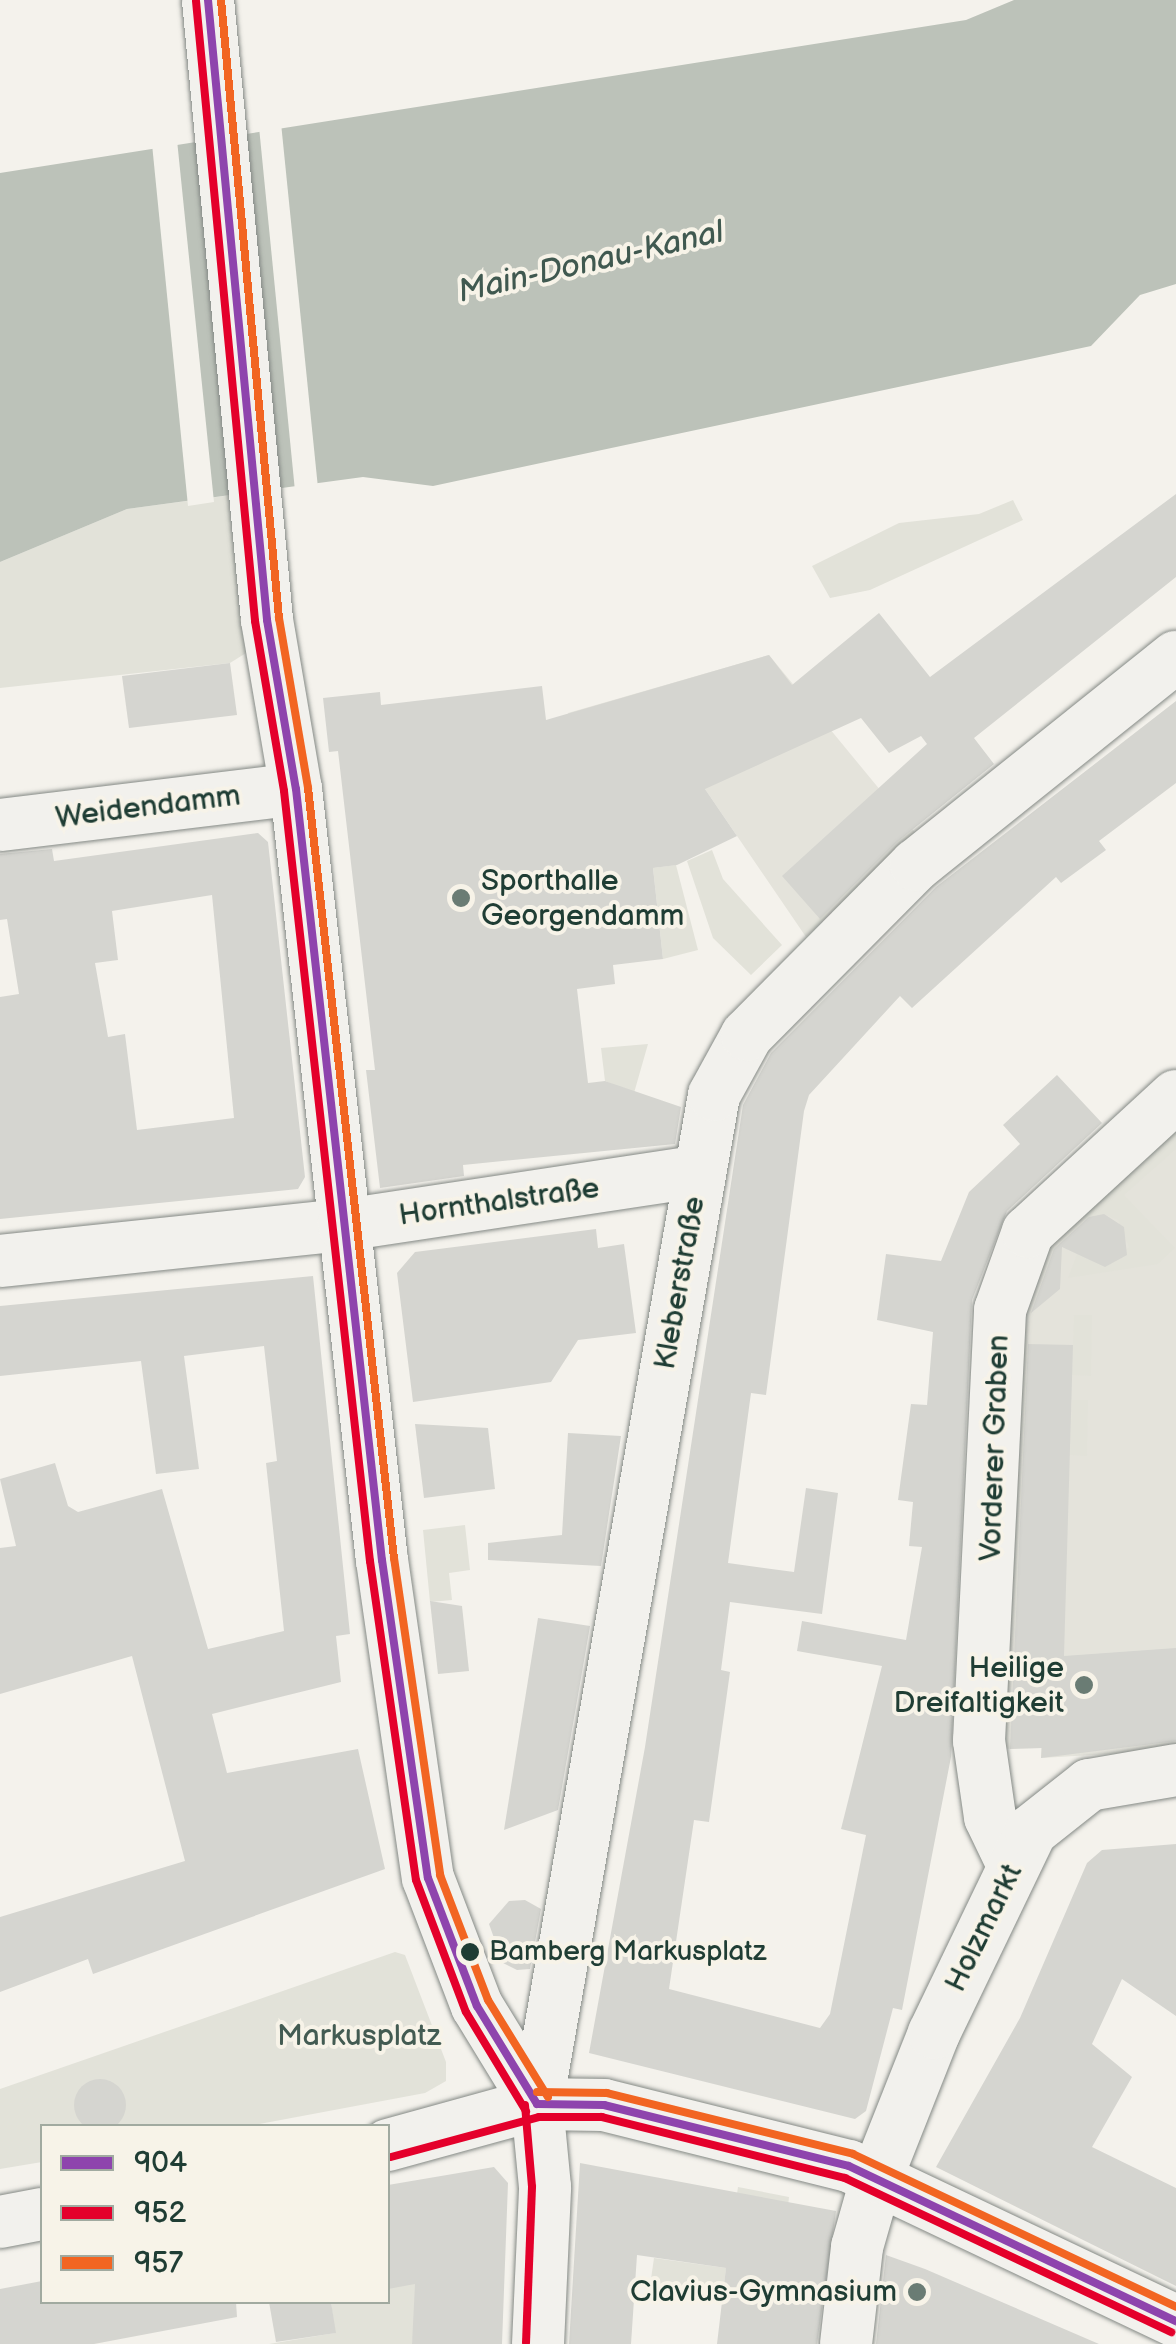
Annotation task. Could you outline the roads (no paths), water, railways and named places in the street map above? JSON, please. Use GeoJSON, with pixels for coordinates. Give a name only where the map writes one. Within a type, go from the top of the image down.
{"type":"FeatureCollection","features":[{"type":"Feature","properties":{"kind":"street"},"geometry":{"type":"LineString","coordinates":[[207,9],[267,620],[296,789],[344,1225],[428,1878],[478,2006],[536,2104],[545,2187],[538,2344]]}},
{"type":"Feature","properties":{"kind":"street","name":"Kleberstraße"},"geometry":{"type":"LineString","coordinates":[[536,2104],[714,1094],[748,1034],[916,865],[1176,657]]}},
{"type":"Feature","properties":{"kind":"street","name":"Weidendamm"},"geometry":{"type":"LineString","coordinates":[[0,825],[296,789]]}},
{"type":"Feature","properties":{"kind":"street","name":"Vorderer Graben"},"geometry":{"type":"LineString","coordinates":[[1013,1865],[990,1817],[979,1741],[1000,1310],[1028,1232],[1176,1096]]}},
{"type":"Feature","properties":{"kind":"street","name":"Hornthalstraße"},"geometry":{"type":"LineString","coordinates":[[0,1261],[344,1225],[699,1171]]}},
{"type":"Feature","properties":{"kind":"street","name":"Holzmarkt"},"geometry":{"type":"LineString","coordinates":[[846,2344],[857,2247],[876,2177],[1031,1832],[1078,1792],[1176,1770]]}},
{"type":"Feature","properties":{"kind":"street"},"geometry":{"type":"LineString","coordinates":[[390,2144],[536,2104],[604,2105],[809,2153],[876,2177],[1176,2322]]}},
{"type":"Feature","properties":{"kind":"street"},"geometry":{"type":"LineString","coordinates":[[0,2222],[40,2214]]}},
{"type":"Feature","properties":{"kind":"water","name":"Main-Donau-Kanal"},"geometry":{"type":"Polygon","coordinates":[[[1014,0],[1176,0],[1176,284],[1140,295],[1091,346],[433,486],[363,477],[127,509],[0,562],[0,173],[966,20],[1014,0]]]}},
{"type":"Feature","properties":{"kind":"place","name":"Sporthalle Georgendamm"},"geometry":{"type":"Point","coordinates":[461,898]}},
{"type":"Feature","properties":{"kind":"place","name":"Heilige Dreifaltigkeit"},"geometry":{"type":"Point","coordinates":[1084,1685]}},
{"type":"Feature","properties":{"kind":"place","name":"Bamberg Markusplatz"},"geometry":{"type":"Point","coordinates":[470,1952]}},
{"type":"Feature","properties":{"kind":"place","name":"Clavius-Gymnasium"},"geometry":{"type":"Point","coordinates":[917,2292]}},
{"type":"Feature","properties":{"kind":"park label","name":"Markusplatz"},"geometry":{"type":"Point","coordinates":[359,2036]}}]}
